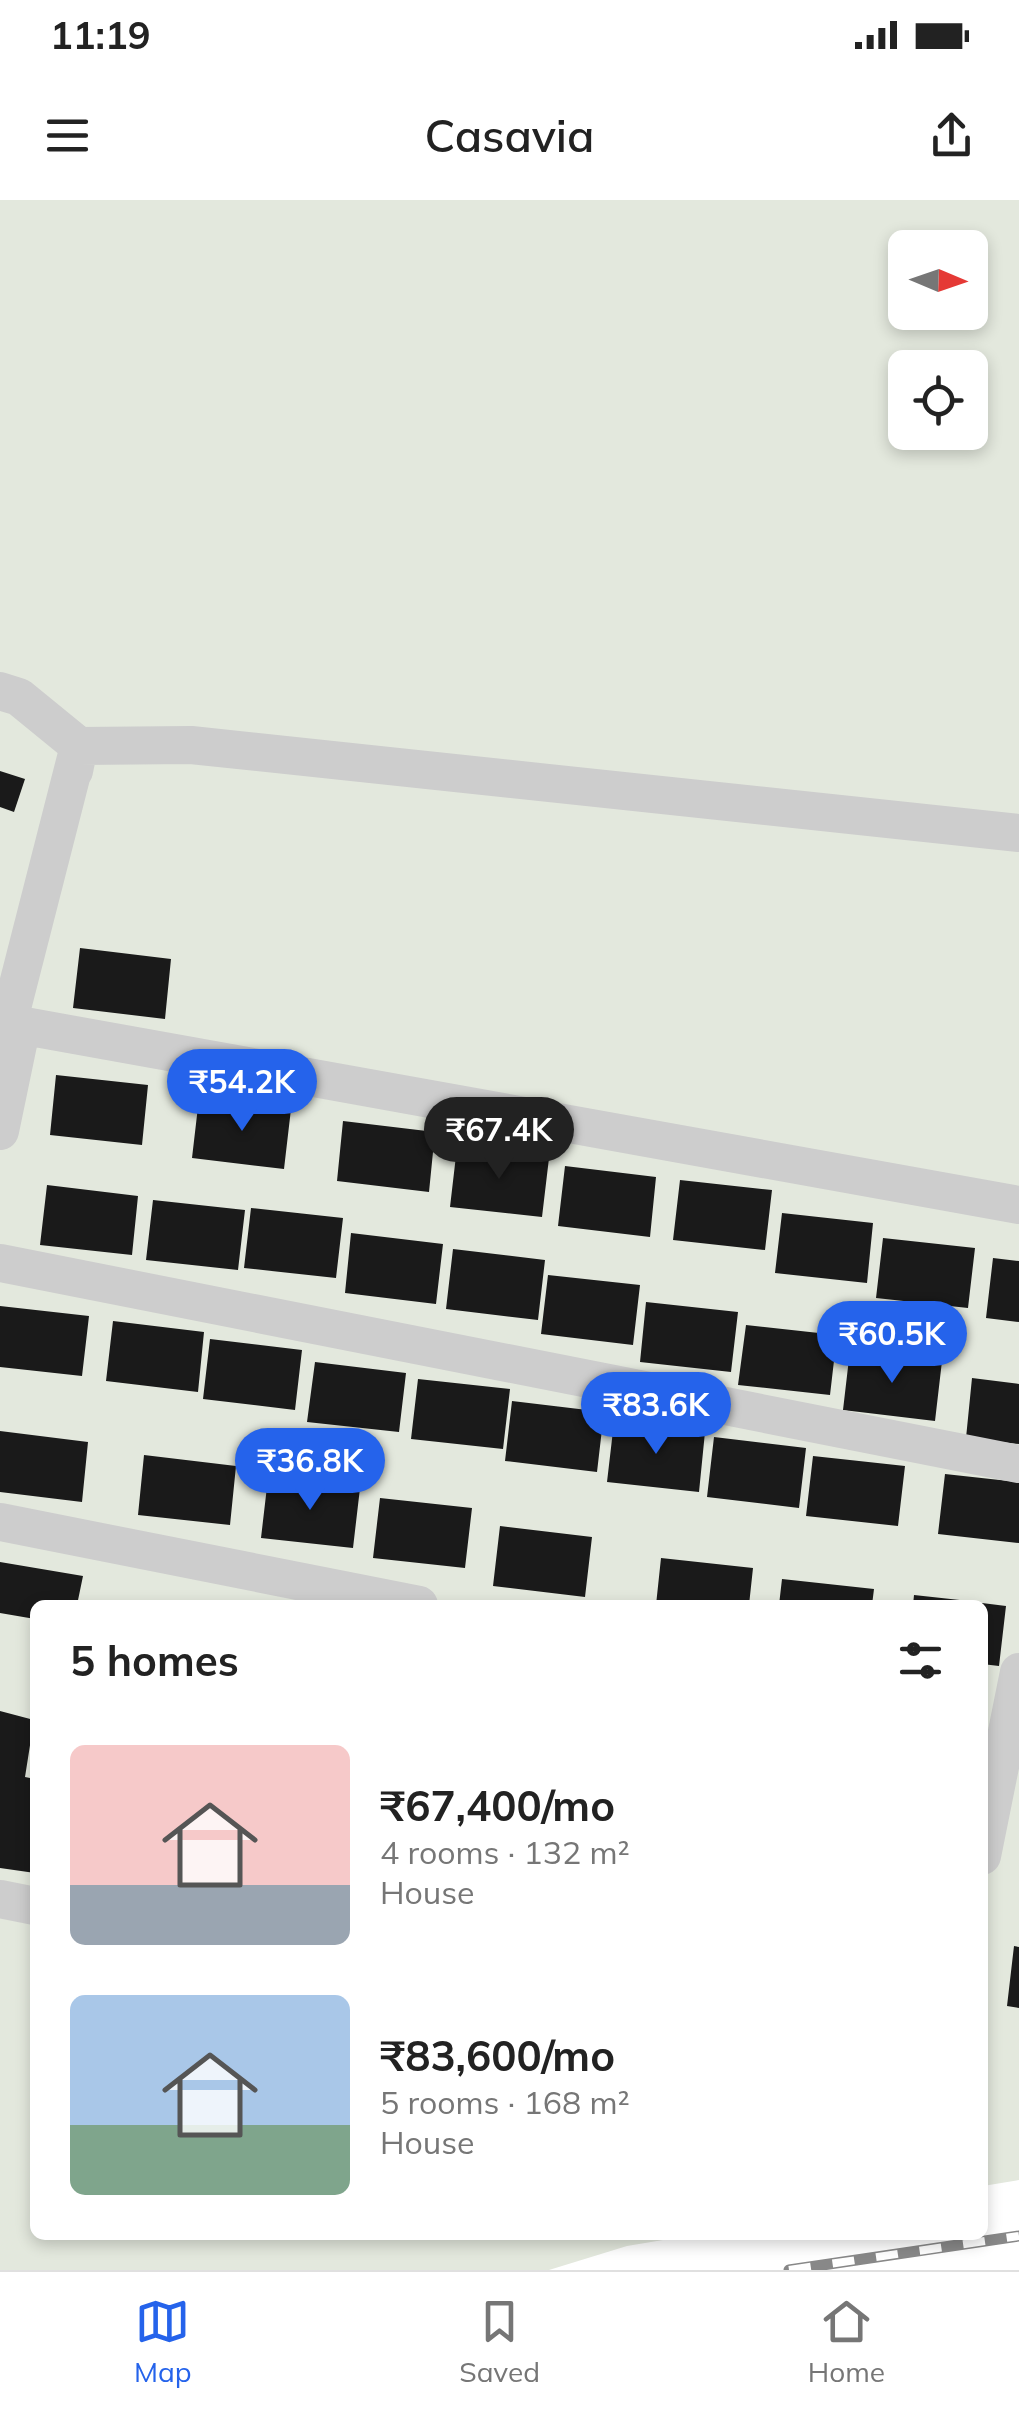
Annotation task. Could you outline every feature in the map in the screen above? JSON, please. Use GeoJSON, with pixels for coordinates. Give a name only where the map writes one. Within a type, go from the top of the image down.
{"type":"FeatureCollection","features":[{"type":"Feature","properties":{"kind":"street"},"geometry":{"type":"LineString","coordinates":[[0,692],[19,697],[80,746],[190,745],[1019,833]]}},
{"type":"Feature","properties":{"kind":"street"},"geometry":{"type":"LineString","coordinates":[[0,1130],[10,1034],[80,746]]}},
{"type":"Feature","properties":{"kind":"street"},"geometry":{"type":"LineString","coordinates":[[10,1034],[1019,1205]]}},
{"type":"Feature","properties":{"kind":"street"},"geometry":{"type":"LineString","coordinates":[[0,1262],[1019,1464]]}},
{"type":"Feature","properties":{"kind":"street"},"geometry":{"type":"LineString","coordinates":[[0,1522],[394,1600]]}},
{"type":"Feature","properties":{"kind":"street"},"geometry":{"type":"LineString","coordinates":[[988,1798],[996,1720],[1019,1672]]}},
{"type":"Feature","properties":{"kind":"street"},"geometry":{"type":"LineString","coordinates":[[0,1899],[30,1905]]}},
{"type":"Feature","properties":{"kind":"shaded area"},"geometry":{"type":"Polygon","coordinates":[[[0,200],[1019,200],[1019,2180],[988,2185],[988,1600],[30,1600],[30,2240],[663,2240],[627,2246],[549,2270],[0,2270],[0,200]]]}},
{"type":"Feature","properties":{"kind":"building"},"geometry":{"type":"Polygon","coordinates":[[[0,771],[25,779],[14,812],[0,807],[0,771]]]}},
{"type":"Feature","properties":{"kind":"building"},"geometry":{"type":"Polygon","coordinates":[[[80,948],[171,959],[165,1019],[73,1008],[80,948]]]}},
{"type":"Feature","properties":{"kind":"building"},"geometry":{"type":"Polygon","coordinates":[[[56,1075],[148,1085],[142,1145],[50,1135],[56,1075]]]}},
{"type":"Feature","properties":{"kind":"building"},"geometry":{"type":"Polygon","coordinates":[[[199,1098],[291,1109],[284,1169],[192,1158],[199,1098]]]}},
{"type":"Feature","properties":{"kind":"building"},"geometry":{"type":"Polygon","coordinates":[[[343,1121],[435,1132],[429,1192],[337,1181],[343,1121]]]}},
{"type":"Feature","properties":{"kind":"building"},"geometry":{"type":"Polygon","coordinates":[[[457,1147],[549,1158],[542,1217],[450,1207],[457,1147]]]}},
{"type":"Feature","properties":{"kind":"building"},"geometry":{"type":"Polygon","coordinates":[[[565,1166],[656,1177],[650,1237],[558,1226],[565,1166]]]}},
{"type":"Feature","properties":{"kind":"building"},"geometry":{"type":"Polygon","coordinates":[[[680,1180],[772,1190],[765,1250],[673,1240],[680,1180]]]}},
{"type":"Feature","properties":{"kind":"building"},"geometry":{"type":"Polygon","coordinates":[[[47,1185],[138,1196],[132,1255],[40,1245],[47,1185]]]}},
{"type":"Feature","properties":{"kind":"building"},"geometry":{"type":"Polygon","coordinates":[[[153,1200],[245,1210],[238,1270],[146,1260],[153,1200]]]}},
{"type":"Feature","properties":{"kind":"building"},"geometry":{"type":"Polygon","coordinates":[[[251,1208],[343,1218],[336,1278],[244,1268],[251,1208]]]}},
{"type":"Feature","properties":{"kind":"building"},"geometry":{"type":"Polygon","coordinates":[[[782,1213],[873,1223],[867,1283],[775,1273],[782,1213]]]}},
{"type":"Feature","properties":{"kind":"building"},"geometry":{"type":"Polygon","coordinates":[[[351,1233],[443,1244],[436,1304],[345,1293],[351,1233]]]}},
{"type":"Feature","properties":{"kind":"building"},"geometry":{"type":"Polygon","coordinates":[[[883,1238],[975,1248],[968,1308],[876,1298],[883,1238]]]}},
{"type":"Feature","properties":{"kind":"building"},"geometry":{"type":"Polygon","coordinates":[[[453,1249],[545,1260],[538,1320],[446,1309],[453,1249]]]}},
{"type":"Feature","properties":{"kind":"building"},"geometry":{"type":"Polygon","coordinates":[[[993,1258],[1019,1261],[1019,1322],[986,1318],[993,1258]]]}},
{"type":"Feature","properties":{"kind":"building"},"geometry":{"type":"Polygon","coordinates":[[[548,1275],[640,1285],[633,1345],[541,1334],[548,1275]]]}},
{"type":"Feature","properties":{"kind":"building"},"geometry":{"type":"Polygon","coordinates":[[[646,1302],[738,1312],[731,1372],[640,1362],[646,1302]]]}},
{"type":"Feature","properties":{"kind":"building"},"geometry":{"type":"Polygon","coordinates":[[[0,1306],[89,1316],[82,1376],[0,1367],[0,1306]]]}},
{"type":"Feature","properties":{"kind":"building"},"geometry":{"type":"Polygon","coordinates":[[[113,1321],[204,1332],[198,1392],[106,1381],[113,1321]]]}},
{"type":"Feature","properties":{"kind":"building"},"geometry":{"type":"Polygon","coordinates":[[[746,1325],[837,1335],[830,1395],[738,1385],[746,1325]]]}},
{"type":"Feature","properties":{"kind":"building"},"geometry":{"type":"Polygon","coordinates":[[[210,1339],[302,1350],[295,1410],[203,1399],[210,1339]]]}},
{"type":"Feature","properties":{"kind":"building"},"geometry":{"type":"Polygon","coordinates":[[[850,1350],[942,1361],[935,1421],[843,1410],[850,1350]]]}},
{"type":"Feature","properties":{"kind":"building"},"geometry":{"type":"Polygon","coordinates":[[[315,1362],[406,1373],[399,1432],[307,1422],[315,1362]]]}},
{"type":"Feature","properties":{"kind":"building"},"geometry":{"type":"Polygon","coordinates":[[[972,1378],[1019,1384],[1019,1444],[966,1438],[972,1378]]]}},
{"type":"Feature","properties":{"kind":"building"},"geometry":{"type":"Polygon","coordinates":[[[418,1379],[510,1389],[503,1449],[411,1439],[418,1379]]]}},
{"type":"Feature","properties":{"kind":"building"},"geometry":{"type":"Polygon","coordinates":[[[512,1401],[604,1412],[597,1472],[505,1461],[512,1401]]]}},
{"type":"Feature","properties":{"kind":"building"},"geometry":{"type":"Polygon","coordinates":[[[614,1422],[705,1432],[699,1492],[607,1482],[614,1422]]]}},
{"type":"Feature","properties":{"kind":"building"},"geometry":{"type":"Polygon","coordinates":[[[0,1431],[88,1442],[82,1502],[0,1492],[0,1431]]]}},
{"type":"Feature","properties":{"kind":"building"},"geometry":{"type":"Polygon","coordinates":[[[714,1437],[806,1448],[799,1508],[707,1497],[714,1437]]]}},
{"type":"Feature","properties":{"kind":"building"},"geometry":{"type":"Polygon","coordinates":[[[144,1455],[236,1466],[230,1525],[138,1515],[144,1455]]]}},
{"type":"Feature","properties":{"kind":"building"},"geometry":{"type":"Polygon","coordinates":[[[813,1456],[905,1466],[898,1526],[806,1516],[813,1456]]]}},
{"type":"Feature","properties":{"kind":"building"},"geometry":{"type":"Polygon","coordinates":[[[945,1474],[1019,1482],[1019,1543],[938,1534],[945,1474]]]}},
{"type":"Feature","properties":{"kind":"building"},"geometry":{"type":"Polygon","coordinates":[[[268,1478],[360,1488],[353,1548],[261,1538],[268,1478]]]}},
{"type":"Feature","properties":{"kind":"building"},"geometry":{"type":"Polygon","coordinates":[[[380,1498],[472,1508],[465,1568],[373,1558],[380,1498]]]}},
{"type":"Feature","properties":{"kind":"building"},"geometry":{"type":"Polygon","coordinates":[[[500,1526],[592,1537],[585,1597],[493,1586],[500,1526]]]}},
{"type":"Feature","properties":{"kind":"building"},"geometry":{"type":"Polygon","coordinates":[[[661,1558],[753,1568],[750,1600],[657,1600],[661,1558]]]}},
{"type":"Feature","properties":{"kind":"building"},"geometry":{"type":"Polygon","coordinates":[[[0,1562],[83,1576],[78,1600],[30,1600],[30,1618],[0,1613],[0,1562]]]}},
{"type":"Feature","properties":{"kind":"building"},"geometry":{"type":"Polygon","coordinates":[[[782,1579],[874,1589],[873,1600],[780,1600],[782,1579]]]}},
{"type":"Feature","properties":{"kind":"building"},"geometry":{"type":"Polygon","coordinates":[[[914,1595],[960,1600],[914,1600],[914,1595]]]}},
{"type":"Feature","properties":{"kind":"building"},"geometry":{"type":"Polygon","coordinates":[[[988,1604],[1006,1606],[999,1666],[988,1665],[988,1604]]]}},
{"type":"Feature","properties":{"kind":"building"},"geometry":{"type":"Polygon","coordinates":[[[0,1711],[30,1719],[25,1777],[30,1778],[30,1872],[0,1868],[0,1711]]]}},
{"type":"Feature","properties":{"kind":"building"},"geometry":{"type":"Polygon","coordinates":[[[1014,1946],[1019,1947],[1019,2008],[1007,2006],[1014,1946]]]}},
{"type":"Feature","properties":{"kind":"railway"},"geometry":{"type":"LineString","coordinates":[[789,2270],[1019,2236]]}}]}
